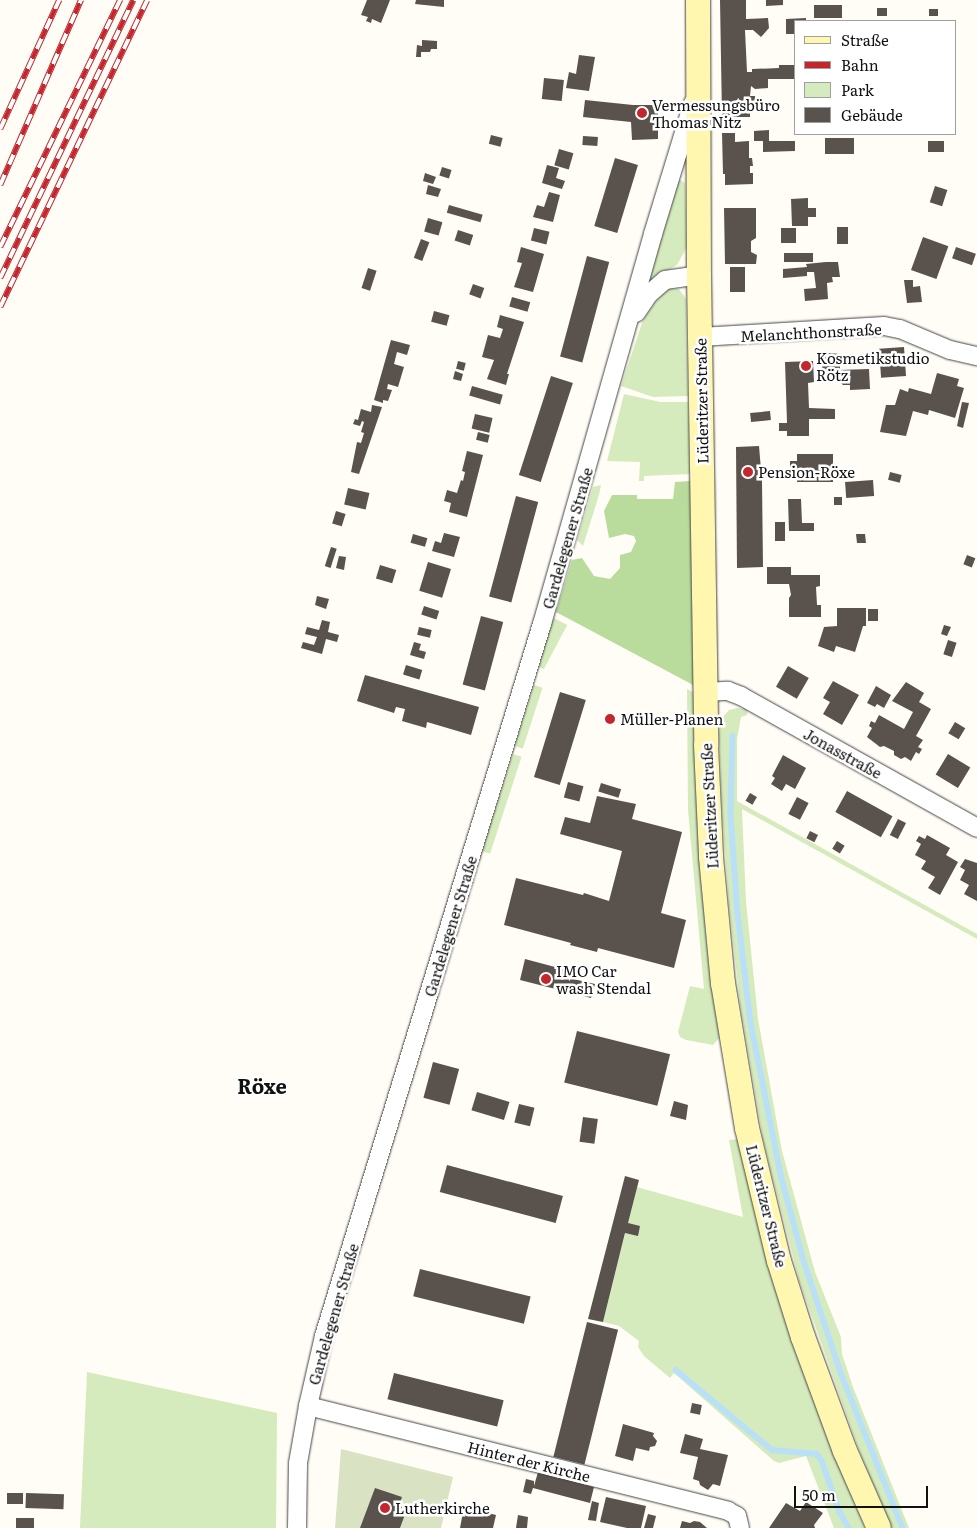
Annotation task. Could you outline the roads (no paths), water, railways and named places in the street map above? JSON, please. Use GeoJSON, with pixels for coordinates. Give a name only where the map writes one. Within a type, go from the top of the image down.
{"type":"FeatureCollection","features":[{"type":"Feature","properties":{"kind":"main road","name":"Lüderitzer Straße"},"geometry":{"type":"LineString","coordinates":[[698,0],[699,275],[708,796],[716,916],[733,1052],[748,1128],[779,1261],[803,1336],[845,1451],[879,1528]]}},
{"type":"Feature","properties":{"kind":"street","name":"Gardelegener Straße"},"geometry":{"type":"LineString","coordinates":[[297,1528],[298,1464],[308,1406],[327,1327],[539,633],[698,86]]}},
{"type":"Feature","properties":{"kind":"street","name":"Gardelegener Straße"},"geometry":{"type":"LineString","coordinates":[[627,328],[649,294],[665,280],[699,275]]}},
{"type":"Feature","properties":{"kind":"street","name":"Melanchthonstraße"},"geometry":{"type":"LineString","coordinates":[[700,337],[884,326],[900,329],[950,350],[977,356]]}},
{"type":"Feature","properties":{"kind":"street","name":"Jonasstraße"},"geometry":{"type":"LineString","coordinates":[[706,692],[728,691],[741,696],[977,828]]}},
{"type":"Feature","properties":{"kind":"street","name":"Hinter der Kirche"},"geometry":{"type":"LineString","coordinates":[[308,1406],[728,1511],[737,1516],[740,1528]]}},
{"type":"Feature","properties":{"kind":"waterway"},"geometry":{"type":"LineString","coordinates":[[733,736],[731,815],[738,914],[751,1023],[781,1175],[804,1261],[841,1373],[903,1528]]}},
{"type":"Feature","properties":{"kind":"waterway"},"geometry":{"type":"LineString","coordinates":[[676,1370],[772,1450],[817,1454],[822,1461],[840,1512],[849,1528]]}},
{"type":"Feature","properties":{"kind":"railway"},"geometry":{"type":"LineString","coordinates":[[0,129],[59,0]]}},
{"type":"Feature","properties":{"kind":"railway"},"geometry":{"type":"LineString","coordinates":[[0,185],[81,0]]}},
{"type":"Feature","properties":{"kind":"railway"},"geometry":{"type":"LineString","coordinates":[[0,247],[120,0]]}},
{"type":"Feature","properties":{"kind":"railway"},"geometry":{"type":"LineString","coordinates":[[0,278],[133,0]]}},
{"type":"Feature","properties":{"kind":"railway"},"geometry":{"type":"LineString","coordinates":[[0,307],[147,0]]}},
{"type":"Feature","properties":{"kind":"place","name":"Vermessungsbüro Thomas Nitz"},"geometry":{"type":"Point","coordinates":[642,113]}},
{"type":"Feature","properties":{"kind":"place","name":"Kosmetikstudio Rötz"},"geometry":{"type":"Point","coordinates":[806,366]}},
{"type":"Feature","properties":{"kind":"place","name":"Pension-Röxe"},"geometry":{"type":"Point","coordinates":[748,472]}},
{"type":"Feature","properties":{"kind":"place","name":"Müller-Planen"},"geometry":{"type":"Point","coordinates":[610,719]}},
{"type":"Feature","properties":{"kind":"place","name":"IMO Car wash Stendal"},"geometry":{"type":"Point","coordinates":[546,979]}},
{"type":"Feature","properties":{"kind":"place","name":"Lutherkirche"},"geometry":{"type":"Point","coordinates":[385,1508]}},
{"type":"Feature","properties":{"kind":"district","name":"Röxe"},"geometry":{"type":"Point","coordinates":[262,1085]}}]}
